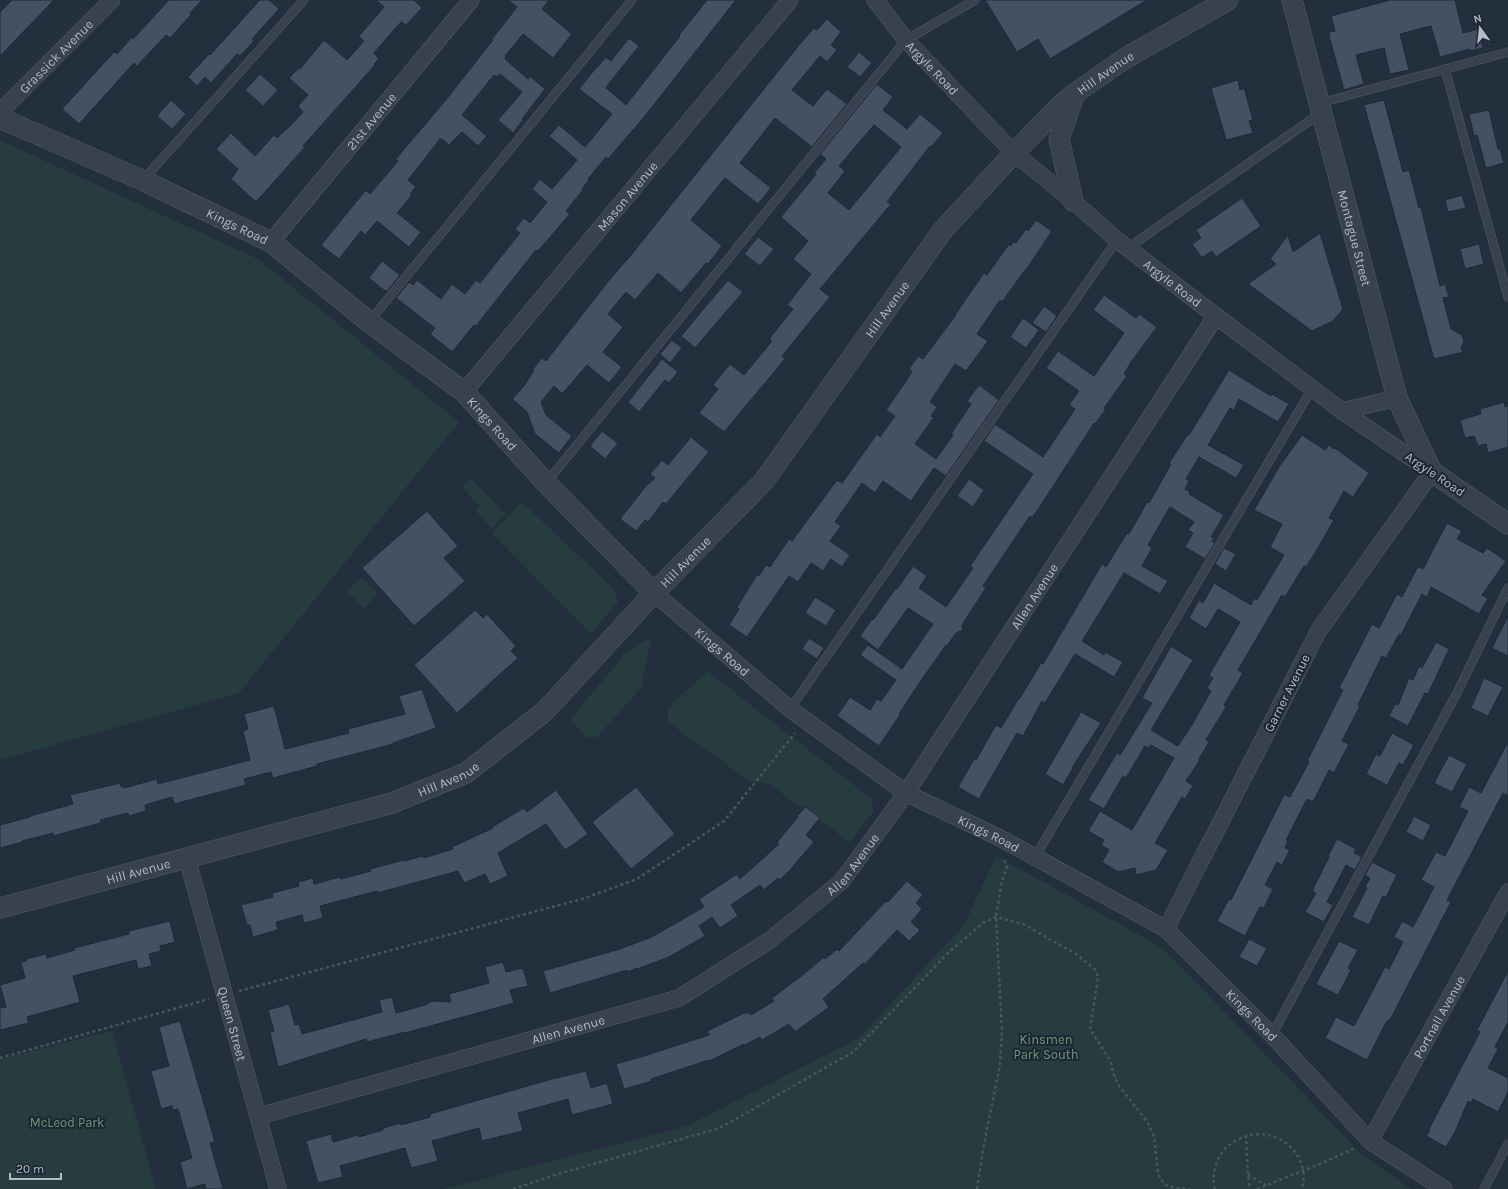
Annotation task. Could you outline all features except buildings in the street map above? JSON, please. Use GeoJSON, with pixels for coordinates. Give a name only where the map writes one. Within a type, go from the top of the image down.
{"type":"FeatureCollection","features":[{"type":"Feature","properties":{"kind":"street","name":"Grassick Avenue"},"geometry":{"type":"LineString","coordinates":[[0,112],[112,0]]}},
{"type":"Feature","properties":{"kind":"street","name":"21st Avenue"},"geometry":{"type":"LineString","coordinates":[[271,242],[471,0]]}},
{"type":"Feature","properties":{"kind":"street","name":"Mason Avenue"},"geometry":{"type":"LineString","coordinates":[[464,392],[790,0]]}},
{"type":"Feature","properties":{"kind":"street","name":"Argyle Road"},"geometry":{"type":"LineString","coordinates":[[875,0],[906,40],[1014,153],[1073,201],[1122,244],[1216,316],[1313,387],[1342,411],[1508,524]]}},
{"type":"Feature","properties":{"kind":"street","name":"Hill Avenue"},"geometry":{"type":"LineString","coordinates":[[0,908],[392,803],[466,773],[545,711],[654,593],[764,481],[944,230],[1014,153],[1059,107],[1074,94],[1124,58],[1228,0]]}},
{"type":"Feature","properties":{"kind":"street","name":"Montague Street"},"geometry":{"type":"LineString","coordinates":[[1292,0],[1397,398],[1432,472]]}},
{"type":"Feature","properties":{"kind":"street"},"geometry":{"type":"LineString","coordinates":[[1073,201],[1059,139],[1074,94]]}},
{"type":"Feature","properties":{"kind":"street","name":"Kings Road"},"geometry":{"type":"LineString","coordinates":[[0,118],[142,180],[271,242],[369,322],[464,392],[546,483],[654,593],[790,709],[906,793],[1000,838],[1166,929],[1272,1035],[1370,1141],[1444,1189]]}},
{"type":"Feature","properties":{"kind":"street","name":"Allen Avenue"},"geometry":{"type":"LineString","coordinates":[[258,1116],[679,998],[770,940],[842,881],[906,793],[1216,316]]}},
{"type":"Feature","properties":{"kind":"street"},"geometry":{"type":"LineString","coordinates":[[1342,411],[1397,398]]}},
{"type":"Feature","properties":{"kind":"street","name":"Garner Avenue"},"geometry":{"type":"LineString","coordinates":[[1166,929],[1319,630],[1432,472]]}},
{"type":"Feature","properties":{"kind":"street","name":"Queen Street"},"geometry":{"type":"LineString","coordinates":[[187,858],[278,1189]]}},
{"type":"Feature","properties":{"kind":"street","name":"Portnall Avenue"},"geometry":{"type":"LineString","coordinates":[[1370,1141],[1508,892]]}},
{"type":"Feature","properties":{"kind":"lane"},"geometry":{"type":"LineString","coordinates":[[142,180],[304,0]]}},
{"type":"Feature","properties":{"kind":"lane"},"geometry":{"type":"LineString","coordinates":[[369,322],[632,0]]}},
{"type":"Feature","properties":{"kind":"lane"},"geometry":{"type":"LineString","coordinates":[[546,483],[906,40],[975,0]]}},
{"type":"Feature","properties":{"kind":"lane"},"geometry":{"type":"LineString","coordinates":[[790,709],[1122,244],[1321,107],[1445,69],[1508,52]]}},
{"type":"Feature","properties":{"kind":"lane"},"geometry":{"type":"LineString","coordinates":[[1445,69],[1508,297]]}},
{"type":"Feature","properties":{"kind":"lane"},"geometry":{"type":"LineString","coordinates":[[1035,857],[1313,387]]}},
{"type":"Feature","properties":{"kind":"lane"},"geometry":{"type":"LineString","coordinates":[[1272,1035],[1457,693],[1508,588]]}},
{"type":"Feature","properties":{"kind":"lane"},"geometry":{"type":"LineString","coordinates":[[1484,1189],[1508,1144]]}},
{"type":"Feature","properties":{"kind":"path"},"geometry":{"type":"LineString","coordinates":[[0,1058],[224,995],[582,899],[637,879],[724,821],[805,721]]}},
{"type":"Feature","properties":{"kind":"path"},"geometry":{"type":"LineString","coordinates":[[977,1189],[983,1149],[1000,1065],[1002,1030],[996,917],[1002,880],[1007,868],[1000,838]]}},
{"type":"Feature","properties":{"kind":"path"},"geometry":{"type":"LineString","coordinates":[[513,1189],[558,1174],[720,1128],[853,1052],[950,951],[983,923],[996,917],[1023,924],[1076,954],[1096,970],[1098,978],[1090,1029],[1111,1062],[1117,1082],[1148,1123],[1154,1136],[1160,1178],[1165,1185],[1175,1188],[1190,1189]]}},
{"type":"Feature","properties":{"kind":"path"},"geometry":{"type":"LineString","coordinates":[[1215,1189],[1214,1168],[1218,1157],[1228,1145],[1246,1135],[1263,1133],[1284,1140],[1298,1156],[1303,1171],[1304,1181],[1302,1189]]}},
{"type":"Feature","properties":{"kind":"path"},"geometry":{"type":"LineString","coordinates":[[1246,1135],[1250,1189]]}},
{"type":"Feature","properties":{"kind":"path"},"geometry":{"type":"LineString","coordinates":[[1257,1189],[1268,1186],[1370,1141]]}},
{"type":"Feature","properties":{"kind":"path"},"geometry":{"type":"LineString","coordinates":[[1248,1175],[1268,1186]]}},
{"type":"Feature","properties":{"kind":"green space"},"geometry":{"type":"Polygon","coordinates":[[[0,140],[258,259],[459,422],[239,693],[0,760],[0,140]]]}},
{"type":"Feature","properties":{"kind":"green space"},"geometry":{"type":"Polygon","coordinates":[[[471,479],[506,515],[492,528],[475,510],[480,506],[462,487],[471,479]]]}},
{"type":"Feature","properties":{"kind":"green space"},"geometry":{"type":"Polygon","coordinates":[[[522,502],[613,588],[618,602],[591,634],[492,533],[522,502]]]}},
{"type":"Feature","properties":{"kind":"green space"},"geometry":{"type":"Polygon","coordinates":[[[361,577],[378,593],[364,608],[347,592],[361,577]]]}},
{"type":"Feature","properties":{"kind":"green space"},"geometry":{"type":"Polygon","coordinates":[[[651,640],[641,688],[597,737],[586,737],[570,720],[626,652],[644,641],[651,640]]]}},
{"type":"Feature","properties":{"kind":"green space"},"geometry":{"type":"Polygon","coordinates":[[[707,671],[872,799],[873,812],[850,842],[769,784],[749,781],[668,722],[668,708],[707,671]]]}},
{"type":"Feature","properties":{"kind":"green space","name":"Kinsmen Park South"},"geometry":{"type":"Polygon","coordinates":[[[996,856],[1163,948],[1361,1154],[1411,1189],[444,1189],[687,1126],[859,1038],[964,925],[996,856]]]}},
{"type":"Feature","properties":{"kind":"green space","name":"McLeod Park"},"geometry":{"type":"Polygon","coordinates":[[[112,1031],[156,1189],[0,1189],[0,1059],[112,1031]]]}}]}
